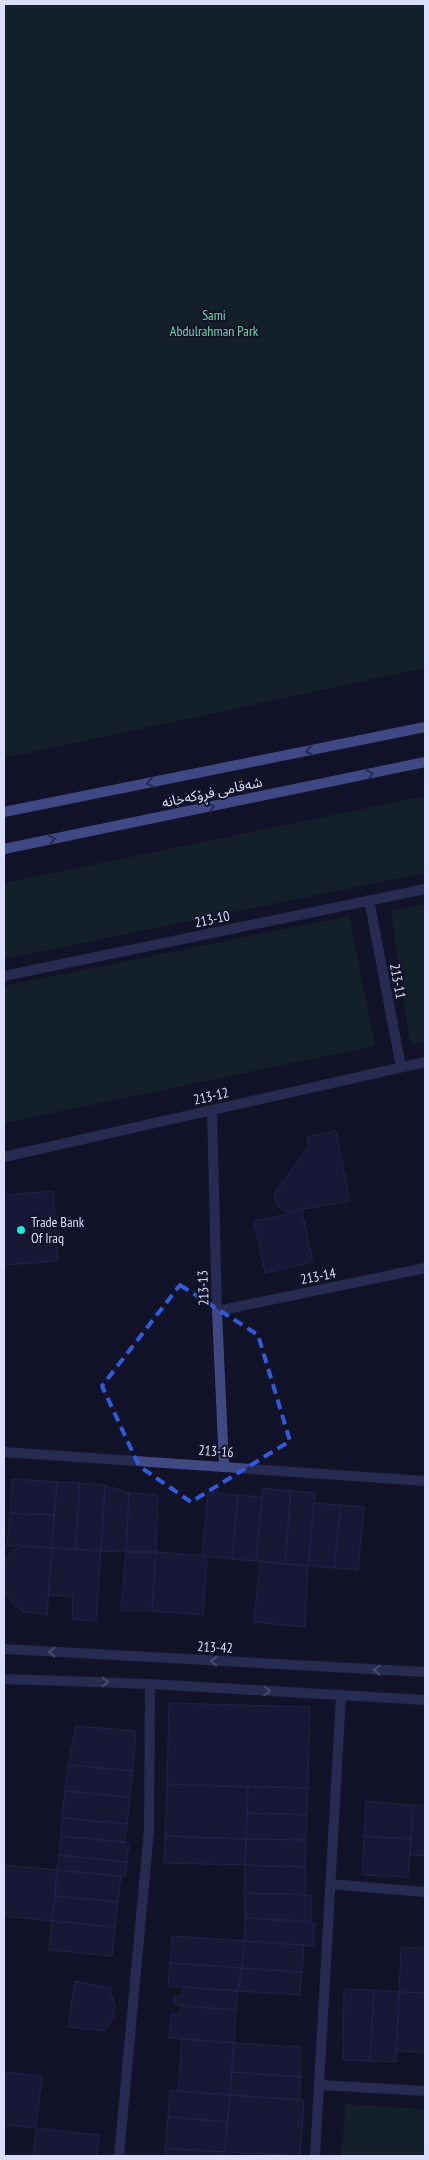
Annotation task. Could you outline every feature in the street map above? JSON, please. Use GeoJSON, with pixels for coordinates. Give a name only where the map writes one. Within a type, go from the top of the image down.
{"type":"FeatureCollection","features":[{"type":"Feature","properties":{"kind":"main road","name":"شەقامی فڕۆکەخانە"},"geometry":{"type":"LineString","coordinates":[[4,812],[425,727]]}},
{"type":"Feature","properties":{"kind":"main road","name":"شەقامی فڕۆکەخانە"},"geometry":{"type":"LineString","coordinates":[[4,849],[425,762]]}},
{"type":"Feature","properties":{"kind":"street","name":"213-10"},"geometry":{"type":"LineString","coordinates":[[4,976],[425,889]]}},
{"type":"Feature","properties":{"kind":"street","name":"213-11"},"geometry":{"type":"LineString","coordinates":[[369,900],[401,1067]]}},
{"type":"Feature","properties":{"kind":"street","name":"213-12"},"geometry":{"type":"LineString","coordinates":[[4,1157],[425,1062]]}},
{"type":"Feature","properties":{"kind":"street","name":"213-13"},"geometry":{"type":"LineString","coordinates":[[212,1110],[217,1311],[224,1466]]}},
{"type":"Feature","properties":{"kind":"street","name":"213-14"},"geometry":{"type":"LineString","coordinates":[[217,1311],[425,1268]]}},
{"type":"Feature","properties":{"kind":"street","name":"213-16"},"geometry":{"type":"LineString","coordinates":[[4,1452],[425,1481]]}},
{"type":"Feature","properties":{"kind":"street","name":"213-42"},"geometry":{"type":"LineString","coordinates":[[4,1649],[425,1672]]}},
{"type":"Feature","properties":{"kind":"street"},"geometry":{"type":"LineString","coordinates":[[4,1679],[150,1684],[425,1700]]}},
{"type":"Feature","properties":{"kind":"street"},"geometry":{"type":"LineString","coordinates":[[119,2156],[149,1830],[150,1684]]}},
{"type":"Feature","properties":{"kind":"street"},"geometry":{"type":"LineString","coordinates":[[315,2156],[341,1696]]}},
{"type":"Feature","properties":{"kind":"street"},"geometry":{"type":"LineString","coordinates":[[330,1884],[425,1892]]}},
{"type":"Feature","properties":{"kind":"street"},"geometry":{"type":"LineString","coordinates":[[320,2085],[425,2091]]}},
{"type":"Feature","properties":{"kind":"highlighted area"},"geometry":{"type":"Polygon","coordinates":[[[180,1285],[258,1335],[290,1441],[191,1502],[139,1466],[102,1386],[180,1285]]]}},
{"type":"Feature","properties":{"kind":"green space","name":"Sami Abdulrahman Park"},"geometry":{"type":"Polygon","coordinates":[[[4,4],[425,4],[425,668],[4,758],[4,4]]]}},
{"type":"Feature","properties":{"kind":"green space"},"geometry":{"type":"Polygon","coordinates":[[[425,796],[425,873],[4,959],[4,883],[425,796]]]}},
{"type":"Feature","properties":{"kind":"green space"},"geometry":{"type":"Polygon","coordinates":[[[425,904],[425,1041],[410,1044],[391,911],[425,904]]]}},
{"type":"Feature","properties":{"kind":"green space"},"geometry":{"type":"Polygon","coordinates":[[[349,916],[375,1046],[4,1123],[4,986],[349,916]]]}},
{"type":"Feature","properties":{"kind":"green space"},"geometry":{"type":"Polygon","coordinates":[[[346,2104],[425,2109],[425,2156],[341,2156],[346,2104]]]}},
{"type":"Feature","properties":{"kind":"building"},"geometry":{"type":"Polygon","coordinates":[[[336,1131],[350,1201],[287,1212],[277,1206],[274,1194],[308,1147],[307,1137],[336,1131]]]}},
{"type":"Feature","properties":{"kind":"building"},"geometry":{"type":"Polygon","coordinates":[[[53,1191],[58,1261],[4,1265],[4,1195],[53,1191]]]}},
{"type":"Feature","properties":{"kind":"building"},"geometry":{"type":"Polygon","coordinates":[[[302,1211],[313,1262],[265,1273],[254,1221],[302,1211]]]}},
{"type":"Feature","properties":{"kind":"building"},"geometry":{"type":"Polygon","coordinates":[[[12,1479],[57,1482],[54,1515],[10,1513],[12,1479]]]}},
{"type":"Feature","properties":{"kind":"building"},"geometry":{"type":"Polygon","coordinates":[[[57,1482],[80,1483],[75,1549],[52,1548],[57,1482]]]}},
{"type":"Feature","properties":{"kind":"building"},"geometry":{"type":"Polygon","coordinates":[[[80,1483],[105,1485],[101,1551],[75,1549],[80,1483]]]}},
{"type":"Feature","properties":{"kind":"building"},"geometry":{"type":"Polygon","coordinates":[[[105,1485],[129,1493],[126,1552],[101,1551],[105,1485]]]}},
{"type":"Feature","properties":{"kind":"building"},"geometry":{"type":"Polygon","coordinates":[[[263,1488],[291,1491],[285,1564],[256,1561],[263,1488]]]}},
{"type":"Feature","properties":{"kind":"building"},"geometry":{"type":"Polygon","coordinates":[[[291,1491],[315,1493],[308,1566],[285,1564],[291,1491]]]}},
{"type":"Feature","properties":{"kind":"building"},"geometry":{"type":"Polygon","coordinates":[[[208,1492],[238,1495],[232,1559],[202,1556],[208,1492]]]}},
{"type":"Feature","properties":{"kind":"building"},"geometry":{"type":"Polygon","coordinates":[[[129,1493],[158,1495],[156,1552],[126,1552],[129,1493]]]}},
{"type":"Feature","properties":{"kind":"building"},"geometry":{"type":"Polygon","coordinates":[[[238,1495],[262,1497],[256,1561],[232,1559],[238,1495]]]}},
{"type":"Feature","properties":{"kind":"building"},"geometry":{"type":"Polygon","coordinates":[[[314,1503],[341,1505],[334,1568],[308,1566],[314,1503]]]}},
{"type":"Feature","properties":{"kind":"building"},"geometry":{"type":"Polygon","coordinates":[[[341,1505],[364,1507],[358,1570],[334,1568],[341,1505]]]}},
{"type":"Feature","properties":{"kind":"building"},"geometry":{"type":"Polygon","coordinates":[[[10,1513],[54,1515],[52,1548],[7,1545],[10,1513]]]}},
{"type":"Feature","properties":{"kind":"building"},"geometry":{"type":"Polygon","coordinates":[[[22,1546],[52,1548],[47,1615],[25,1612],[14,1605],[4,1591],[4,1564],[6,1559],[12,1551],[22,1546]]]}},
{"type":"Feature","properties":{"kind":"building"},"geometry":{"type":"Polygon","coordinates":[[[52,1548],[101,1551],[96,1621],[72,1619],[73,1596],[48,1595],[52,1548]]]}},
{"type":"Feature","properties":{"kind":"building"},"geometry":{"type":"Polygon","coordinates":[[[126,1552],[156,1552],[152,1611],[121,1611],[126,1552]]]}},
{"type":"Feature","properties":{"kind":"building"},"geometry":{"type":"Polygon","coordinates":[[[156,1552],[207,1556],[203,1615],[152,1611],[156,1552]]]}},
{"type":"Feature","properties":{"kind":"building"},"geometry":{"type":"Polygon","coordinates":[[[260,1561],[308,1566],[305,1627],[254,1622],[260,1561]]]}},
{"type":"Feature","properties":{"kind":"building"},"geometry":{"type":"Polygon","coordinates":[[[169,1703],[310,1707],[308,1788],[167,1784],[169,1703]]]}},
{"type":"Feature","properties":{"kind":"building"},"geometry":{"type":"Polygon","coordinates":[[[76,1726],[136,1731],[133,1771],[68,1765],[76,1726]]]}},
{"type":"Feature","properties":{"kind":"building"},"geometry":{"type":"Polygon","coordinates":[[[68,1765],[133,1771],[130,1797],[65,1791],[68,1765]]]}},
{"type":"Feature","properties":{"kind":"building"},"geometry":{"type":"Polygon","coordinates":[[[167,1784],[248,1787],[246,1839],[165,1836],[167,1784]]]}},
{"type":"Feature","properties":{"kind":"building"},"geometry":{"type":"Polygon","coordinates":[[[248,1787],[308,1788],[307,1815],[247,1813],[248,1787]]]}},
{"type":"Feature","properties":{"kind":"building"},"geometry":{"type":"Polygon","coordinates":[[[65,1791],[130,1797],[127,1824],[62,1818],[65,1791]]]}},
{"type":"Feature","properties":{"kind":"building"},"geometry":{"type":"Polygon","coordinates":[[[366,1801],[413,1805],[411,1839],[364,1836],[366,1801]]]}},
{"type":"Feature","properties":{"kind":"building"},"geometry":{"type":"Polygon","coordinates":[[[413,1805],[425,1805],[425,1856],[410,1855],[413,1805]]]}},
{"type":"Feature","properties":{"kind":"building"},"geometry":{"type":"Polygon","coordinates":[[[247,1813],[307,1815],[306,1840],[246,1839],[247,1813]]]}},
{"type":"Feature","properties":{"kind":"building"},"geometry":{"type":"Polygon","coordinates":[[[62,1818],[127,1824],[125,1842],[61,1836],[62,1818]]]}},
{"type":"Feature","properties":{"kind":"building"},"geometry":{"type":"Polygon","coordinates":[[[61,1836],[129,1843],[127,1862],[59,1855],[61,1836]]]}},
{"type":"Feature","properties":{"kind":"building"},"geometry":{"type":"Polygon","coordinates":[[[165,1836],[246,1839],[245,1865],[164,1863],[165,1836]]]}},
{"type":"Feature","properties":{"kind":"building"},"geometry":{"type":"Polygon","coordinates":[[[364,1836],[411,1839],[408,1877],[362,1875],[364,1836]]]}},
{"type":"Feature","properties":{"kind":"building"},"geometry":{"type":"Polygon","coordinates":[[[246,1839],[306,1840],[305,1867],[245,1865],[246,1839]]]}},
{"type":"Feature","properties":{"kind":"building"},"geometry":{"type":"Polygon","coordinates":[[[59,1855],[127,1862],[125,1877],[57,1870],[59,1855]]]}},
{"type":"Feature","properties":{"kind":"building"},"geometry":{"type":"Polygon","coordinates":[[[4,1865],[57,1870],[52,1921],[4,1916],[4,1865]]]}},
{"type":"Feature","properties":{"kind":"building"},"geometry":{"type":"Polygon","coordinates":[[[245,1865],[305,1867],[305,1895],[244,1893],[245,1865]]]}},
{"type":"Feature","properties":{"kind":"building"},"geometry":{"type":"Polygon","coordinates":[[[57,1870],[121,1876],[118,1902],[55,1896],[57,1870]]]}},
{"type":"Feature","properties":{"kind":"building"},"geometry":{"type":"Polygon","coordinates":[[[244,1893],[311,1895],[311,1921],[245,1918],[244,1893]]]}},
{"type":"Feature","properties":{"kind":"building"},"geometry":{"type":"Polygon","coordinates":[[[55,1896],[118,1902],[115,1927],[52,1921],[55,1896]]]}},
{"type":"Feature","properties":{"kind":"building"},"geometry":{"type":"Polygon","coordinates":[[[245,1918],[315,1923],[313,1946],[244,1941],[245,1918]]]}},
{"type":"Feature","properties":{"kind":"building"},"geometry":{"type":"Polygon","coordinates":[[[52,1921],[115,1927],[112,1956],[49,1950],[52,1921]]]}},
{"type":"Feature","properties":{"kind":"building"},"geometry":{"type":"Polygon","coordinates":[[[172,1936],[244,1941],[242,1968],[170,1963],[172,1936]]]}},
{"type":"Feature","properties":{"kind":"building"},"geometry":{"type":"Polygon","coordinates":[[[244,1941],[304,1945],[302,1972],[242,1968],[244,1941]]]}},
{"type":"Feature","properties":{"kind":"building"},"geometry":{"type":"Polygon","coordinates":[[[401,1947],[425,1948],[425,1993],[399,1992],[401,1947]]]}},
{"type":"Feature","properties":{"kind":"building"},"geometry":{"type":"Polygon","coordinates":[[[170,1963],[242,1968],[238,1991],[168,1986],[170,1963]]]}},
{"type":"Feature","properties":{"kind":"building"},"geometry":{"type":"Polygon","coordinates":[[[242,1968],[302,1972],[300,1995],[238,1991],[242,1968]]]}},
{"type":"Feature","properties":{"kind":"building"},"geometry":{"type":"Polygon","coordinates":[[[75,1981],[110,1988],[115,2007],[113,2017],[105,2031],[68,2027],[75,1981]]]}},
{"type":"Feature","properties":{"kind":"building"},"geometry":{"type":"Polygon","coordinates":[[[183,1987],[238,1991],[236,2010],[174,2005],[175,1995],[182,1996],[183,1987]]]}},
{"type":"Feature","properties":{"kind":"building"},"geometry":{"type":"Polygon","coordinates":[[[344,1989],[374,1990],[370,2061],[343,2060],[344,1989]]]}},
{"type":"Feature","properties":{"kind":"building"},"geometry":{"type":"Polygon","coordinates":[[[374,1990],[399,1992],[396,2062],[370,2061],[374,1990]]]}},
{"type":"Feature","properties":{"kind":"building"},"geometry":{"type":"Polygon","coordinates":[[[399,1992],[425,1993],[425,2052],[396,2051],[399,1992]]]}},
{"type":"Feature","properties":{"kind":"building"},"geometry":{"type":"Polygon","coordinates":[[[181,2006],[236,2010],[234,2043],[169,2038],[171,2014],[181,2014],[181,2006]]]}},
{"type":"Feature","properties":{"kind":"building"},"geometry":{"type":"Polygon","coordinates":[[[182,2039],[234,2043],[230,2095],[178,2091],[182,2039]]]}},
{"type":"Feature","properties":{"kind":"building"},"geometry":{"type":"Polygon","coordinates":[[[234,2043],[301,2047],[301,2077],[231,2072],[234,2043]]]}},
{"type":"Feature","properties":{"kind":"building"},"geometry":{"type":"Polygon","coordinates":[[[4,2072],[42,2076],[36,2128],[4,2125],[4,2072]]]}},
{"type":"Feature","properties":{"kind":"building"},"geometry":{"type":"Polygon","coordinates":[[[231,2072],[301,2077],[299,2100],[230,2095],[231,2072]]]}},
{"type":"Feature","properties":{"kind":"building"},"geometry":{"type":"Polygon","coordinates":[[[170,2090],[230,2095],[227,2122],[168,2117],[170,2090]]]}},
{"type":"Feature","properties":{"kind":"building"},"geometry":{"type":"Polygon","coordinates":[[[230,2095],[304,2100],[300,2156],[225,2152],[230,2095]]]}},
{"type":"Feature","properties":{"kind":"building"},"geometry":{"type":"Polygon","coordinates":[[[168,2117],[227,2122],[225,2152],[165,2148],[168,2117]]]}},
{"type":"Feature","properties":{"kind":"building"},"geometry":{"type":"Polygon","coordinates":[[[36,2128],[99,2135],[97,2156],[33,2156],[36,2128]]]}},
{"type":"Feature","properties":{"kind":"building"},"geometry":{"type":"Polygon","coordinates":[[[165,2148],[225,2152],[225,2156],[165,2156],[165,2148]]]}},
{"type":"Feature","properties":{"kind":"place","name":"Trade Bank Of Iraq"},"geometry":{"type":"Point","coordinates":[21,1230]}}]}
